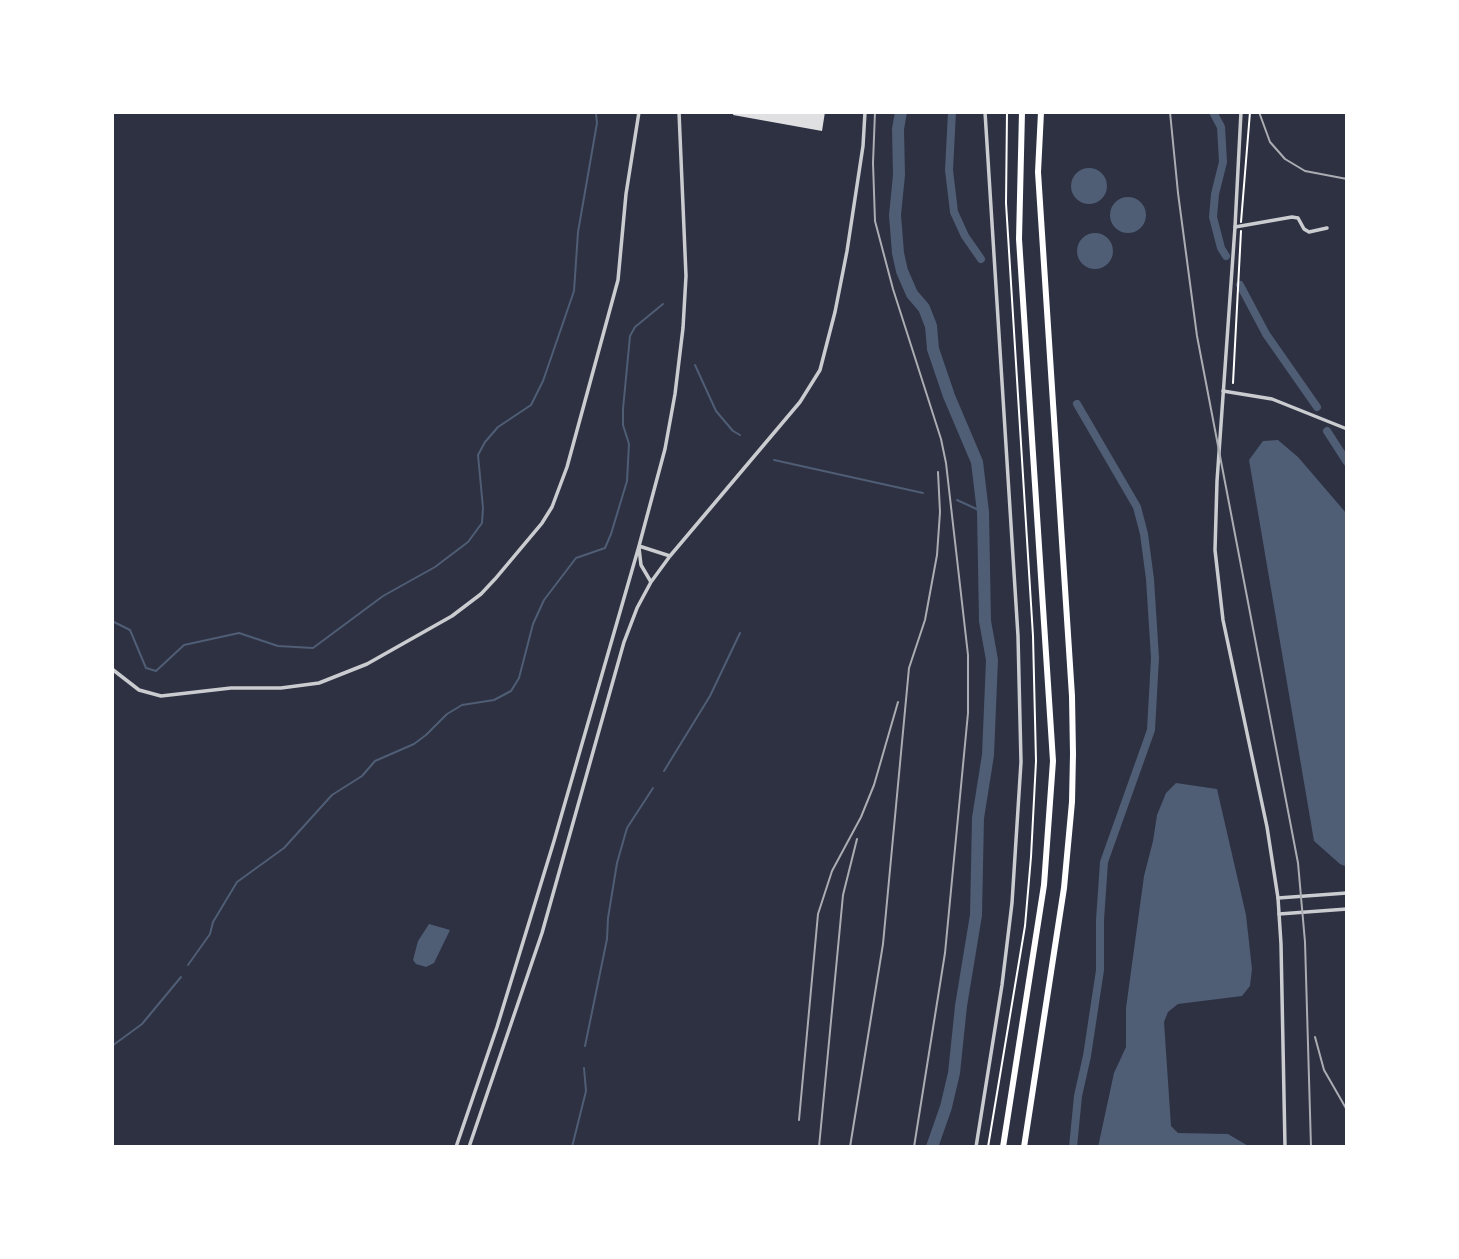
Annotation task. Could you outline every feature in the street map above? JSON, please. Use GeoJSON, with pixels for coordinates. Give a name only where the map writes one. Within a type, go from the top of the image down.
{"type":"FeatureCollection","features":[{"type":"Feature","properties":{"kind":"highway"},"geometry":{"type":"LineString","coordinates":[[1003,1147],[1044,885],[1053,761],[1019,239],[1022,112]]}},
{"type":"Feature","properties":{"kind":"highway"},"geometry":{"type":"LineString","coordinates":[[1025,1147],[1064,888],[1072,802],[1073,754],[1072,696],[1038,172],[1041,112]]}},
{"type":"Feature","properties":{"kind":"street"},"geometry":{"type":"LineString","coordinates":[[112,669],[139,690],[161,696],[231,688],[281,688],[319,684],[367,664],[452,616],[481,594],[542,523],[552,506],[567,467],[618,280],[626,194],[639,112]]}},
{"type":"Feature","properties":{"kind":"street"},"geometry":{"type":"LineString","coordinates":[[456,1147],[497,1027],[554,841],[666,449],[676,394],[686,276],[678,112]]}},
{"type":"Feature","properties":{"kind":"street"},"geometry":{"type":"LineString","coordinates":[[469,1147],[542,933],[624,642],[640,601],[670,556],[800,402],[820,370],[833,324],[844,263],[866,112]]}},
{"type":"Feature","properties":{"kind":"street"},"geometry":{"type":"LineString","coordinates":[[976,1147],[1012,904],[1021,762],[1018,636],[985,112]]}},
{"type":"Feature","properties":{"kind":"street"},"geometry":{"type":"LineString","coordinates":[[1241,112],[1216,500],[1216,573],[1267,827],[1278,898],[1285,1147]]}},
{"type":"Feature","properties":{"kind":"street"},"geometry":{"type":"LineString","coordinates":[[1235,227],[1292,217],[1298,219],[1309,232],[1327,228]]}},
{"type":"Feature","properties":{"kind":"street"},"geometry":{"type":"LineString","coordinates":[[1223,391],[1272,399],[1347,429]]}},
{"type":"Feature","properties":{"kind":"street"},"geometry":{"type":"LineString","coordinates":[[639,546],[670,556]]}},
{"type":"Feature","properties":{"kind":"street"},"geometry":{"type":"LineString","coordinates":[[639,546],[640,565],[651,583]]}},
{"type":"Feature","properties":{"kind":"street"},"geometry":{"type":"LineString","coordinates":[[1278,898],[1347,893]]}},
{"type":"Feature","properties":{"kind":"street"},"geometry":{"type":"LineString","coordinates":[[1279,914],[1347,909]]}},
{"type":"Feature","properties":{"kind":"path"},"geometry":{"type":"LineString","coordinates":[[1233,383],[1235,347]]}},
{"type":"Feature","properties":{"kind":"water"},"geometry":{"type":"Polygon","coordinates":[[[1089,168],[1102,173],[1107,186],[1102,199],[1089,204],[1076,199],[1071,186],[1076,173],[1089,168]]]}},
{"type":"Feature","properties":{"kind":"water"},"geometry":{"type":"Polygon","coordinates":[[[1128,197],[1141,202],[1146,215],[1141,228],[1128,233],[1115,228],[1110,215],[1115,202],[1128,197]]]}},
{"type":"Feature","properties":{"kind":"water"},"geometry":{"type":"Polygon","coordinates":[[[1095,233],[1108,238],[1113,251],[1108,264],[1095,269],[1082,264],[1077,251],[1082,238],[1095,233]]]}},
{"type":"Feature","properties":{"kind":"water"},"geometry":{"type":"Polygon","coordinates":[[[1278,440],[1298,457],[1347,514],[1347,867],[1314,841],[1249,460],[1263,441],[1278,440]]]}},
{"type":"Feature","properties":{"kind":"water"},"geometry":{"type":"Polygon","coordinates":[[[1176,783],[1217,789],[1246,915],[1252,969],[1250,986],[1242,996],[1178,1004],[1168,1012],[1164,1022],[1171,1126],[1178,1133],[1228,1134],[1250,1147],[1098,1147],[1114,1073],[1126,1047],[1126,1008],[1144,876],[1157,815],[1166,793],[1176,783]]]}},
{"type":"Feature","properties":{"kind":"water"},"geometry":{"type":"Polygon","coordinates":[[[429,924],[450,930],[434,963],[426,967],[413,960],[418,941],[429,924]]]}},
{"type":"Feature","properties":{"kind":"building"},"geometry":{"type":"Polygon","coordinates":[[[734,112],[825,112],[822,131],[733,115],[734,112]]]}},
{"type":"Feature","properties":{"kind":"waterway"},"geometry":{"type":"LineString","coordinates":[[901,112],[895,215],[898,253],[912,294],[924,308],[931,326],[933,349],[949,396],[977,462],[983,512],[985,621],[992,660],[988,755],[978,818],[976,915],[961,1006],[954,1073],[932,1147]]}},
{"type":"Feature","properties":{"kind":"waterway"},"geometry":{"type":"LineString","coordinates":[[952,112],[949,170],[954,212],[965,236],[981,259]]}},
{"type":"Feature","properties":{"kind":"waterway"},"geometry":{"type":"LineString","coordinates":[[1213,112],[1221,127],[1223,162],[1215,194],[1213,217],[1221,248],[1226,256]]}},
{"type":"Feature","properties":{"kind":"waterway"},"geometry":{"type":"LineString","coordinates":[[112,621],[130,630],[146,668],[156,671],[184,645],[239,633],[278,646],[313,648],[383,596],[435,567],[468,542],[482,523],[478,455],[498,427],[531,405],[543,381],[574,291],[578,232],[597,123],[596,113]]}},
{"type":"Feature","properties":{"kind":"waterway"},"geometry":{"type":"LineString","coordinates":[[1240,285],[1266,334],[1317,407]]}},
{"type":"Feature","properties":{"kind":"waterway"},"geometry":{"type":"LineString","coordinates":[[188,965],[210,934],[213,922],[237,882],[284,848],[332,795],[362,776],[375,761],[414,744],[447,714],[462,705],[494,700],[511,691],[519,678],[533,624],[544,600],[576,558],[605,548],[611,534],[627,481],[629,444],[623,425],[623,409],[630,336],[635,327],[663,304]]}},
{"type":"Feature","properties":{"kind":"waterway"},"geometry":{"type":"LineString","coordinates":[[695,365],[716,411],[733,431],[740,435]]}},
{"type":"Feature","properties":{"kind":"waterway"},"geometry":{"type":"LineString","coordinates":[[1073,1147],[1078,1096],[1100,970],[1104,862],[1151,730],[1155,658],[1150,579],[1137,507],[1077,404]]}},
{"type":"Feature","properties":{"kind":"waterway"},"geometry":{"type":"LineString","coordinates":[[1327,431],[1347,462]]}},
{"type":"Feature","properties":{"kind":"waterway"},"geometry":{"type":"LineString","coordinates":[[774,460],[923,493]]}},
{"type":"Feature","properties":{"kind":"waterway"},"geometry":{"type":"LineString","coordinates":[[957,500],[983,512]]}},
{"type":"Feature","properties":{"kind":"waterway"},"geometry":{"type":"LineString","coordinates":[[664,771],[710,696],[740,633]]}},
{"type":"Feature","properties":{"kind":"waterway"},"geometry":{"type":"LineString","coordinates":[[585,1046],[607,939],[617,863],[627,828],[653,788]]}},
{"type":"Feature","properties":{"kind":"waterway"},"geometry":{"type":"LineString","coordinates":[[112,1046],[142,1024],[181,977]]}},
{"type":"Feature","properties":{"kind":"waterway"},"geometry":{"type":"LineString","coordinates":[[572,1147],[586,1091],[584,1068]]}},
{"type":"Feature","properties":{"kind":"railway"},"geometry":{"type":"LineString","coordinates":[[875,112],[875,221],[893,289],[941,439],[968,655],[968,713],[945,953],[914,1147]]}},
{"type":"Feature","properties":{"kind":"railway"},"geometry":{"type":"LineString","coordinates":[[1170,112],[1197,336],[1298,863],[1305,942],[1311,1147]]}},
{"type":"Feature","properties":{"kind":"railway"},"geometry":{"type":"LineString","coordinates":[[1259,112],[1270,142],[1285,159],[1305,171],[1347,179]]}},
{"type":"Feature","properties":{"kind":"railway"},"geometry":{"type":"LineString","coordinates":[[850,1147],[883,944],[909,668],[925,620],[937,555],[940,512],[938,472]]}},
{"type":"Feature","properties":{"kind":"railway"},"geometry":{"type":"LineString","coordinates":[[799,1120],[818,914],[832,871],[861,817],[874,785],[898,702]]}},
{"type":"Feature","properties":{"kind":"railway"},"geometry":{"type":"LineString","coordinates":[[819,1147],[843,895],[857,839]]}},
{"type":"Feature","properties":{"kind":"railway"},"geometry":{"type":"LineString","coordinates":[[1315,1037],[1324,1070],[1347,1110]]}}]}
